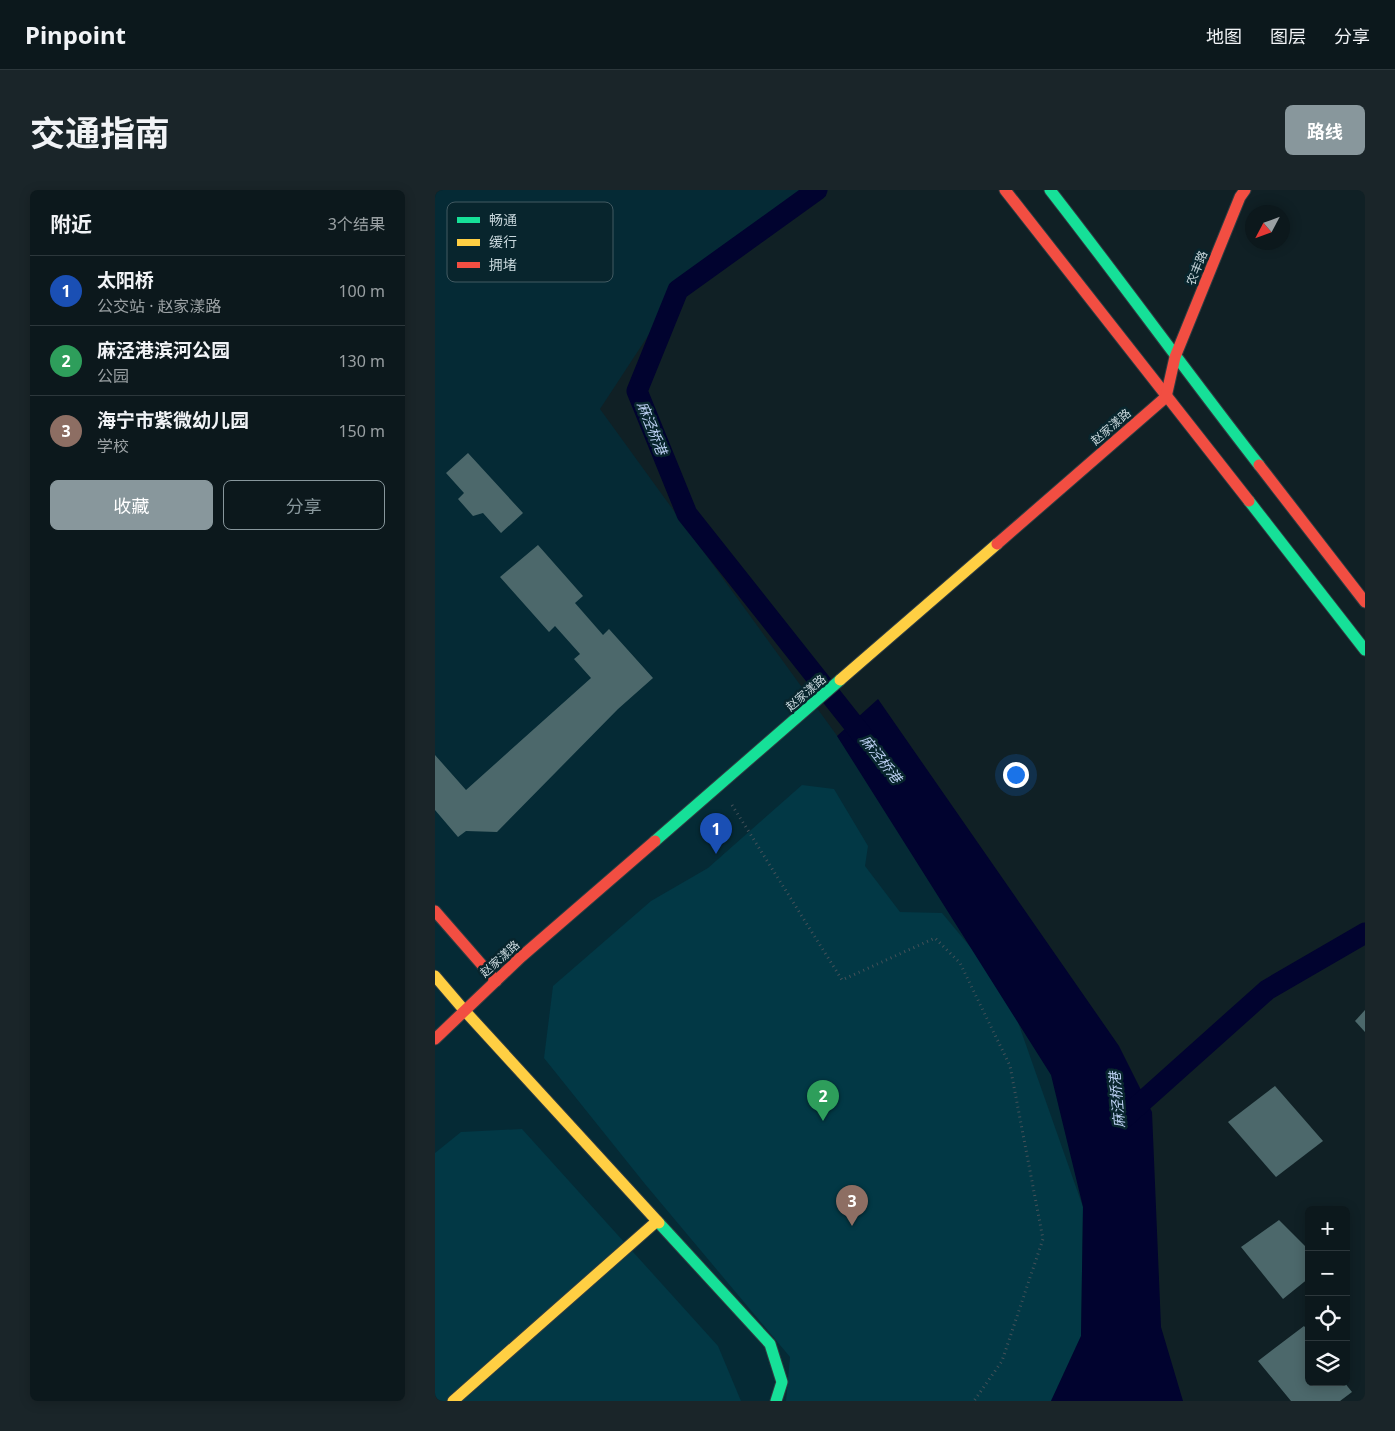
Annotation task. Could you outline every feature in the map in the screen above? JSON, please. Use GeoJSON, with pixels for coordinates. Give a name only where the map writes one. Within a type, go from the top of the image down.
{"type":"FeatureCollection","features":[{"type":"Feature","properties":{"kind":"main road"},"geometry":{"type":"LineString","coordinates":[[1005,190],[1365,650]]}},
{"type":"Feature","properties":{"kind":"main road"},"geometry":{"type":"LineString","coordinates":[[1050,190],[1122,283],[1175,357],[1365,602]]}},
{"type":"Feature","properties":{"kind":"main road","name":"农丰路"},"geometry":{"type":"LineString","coordinates":[[1175,357],[1240,197],[1245,190]]}},
{"type":"Feature","properties":{"kind":"main road"},"geometry":{"type":"LineString","coordinates":[[1166,397],[1175,357]]}},
{"type":"Feature","properties":{"kind":"main road","name":"赵家漾路"},"geometry":{"type":"LineString","coordinates":[[435,1039],[495,980],[1166,397]]}},
{"type":"Feature","properties":{"kind":"main road"},"geometry":{"type":"LineString","coordinates":[[435,911],[495,980]]}},
{"type":"Feature","properties":{"kind":"main road"},"geometry":{"type":"LineString","coordinates":[[435,976],[770,1344],[783,1382],[776,1401]]}},
{"type":"Feature","properties":{"kind":"main road"},"geometry":{"type":"LineString","coordinates":[[453,1401],[657,1220]]}},
{"type":"Feature","properties":{"kind":"path"},"geometry":{"type":"LineString","coordinates":[[720,786],[842,980],[935,938],[960,963],[1010,1066],[1043,1239],[1002,1361],[974,1401]]}},
{"type":"Feature","properties":{"kind":"shaded area"},"geometry":{"type":"Polygon","coordinates":[[[435,190],[828,190],[678,290],[600,409],[1118,1123],[1088,1401],[435,1401],[435,190]]]}},
{"type":"Feature","properties":{"kind":"shaded area"},"geometry":{"type":"Polygon","coordinates":[[[802,785],[834,789],[868,846],[865,866],[900,912],[942,913],[1007,991],[1083,1207],[1081,1336],[1051,1401],[786,1401],[790,1357],[645,1184],[544,1058],[553,986],[651,901],[708,868],[802,785]]]}},
{"type":"Feature","properties":{"kind":"shaded area"},"geometry":{"type":"Polygon","coordinates":[[[522,1129],[718,1346],[741,1401],[435,1401],[435,1153],[461,1132],[522,1129]]]}},
{"type":"Feature","properties":{"kind":"water"},"geometry":{"type":"Polygon","coordinates":[[[878,699],[1119,1046],[1152,1112],[1161,1327],[1183,1401],[1051,1401],[1081,1336],[1083,1207],[1051,1075],[837,736],[878,699]]]}},
{"type":"Feature","properties":{"kind":"building"},"geometry":{"type":"Polygon","coordinates":[[[468,453],[523,513],[501,533],[483,513],[473,516],[458,499],[464,493],[446,473],[468,453]]]}},
{"type":"Feature","properties":{"kind":"building"},"geometry":{"type":"Polygon","coordinates":[[[538,545],[583,596],[575,603],[603,635],[609,629],[653,678],[618,709],[497,832],[466,831],[458,837],[435,810],[435,755],[466,790],[591,678],[574,659],[580,654],[555,626],[549,632],[500,577],[538,545]]]}},
{"type":"Feature","properties":{"kind":"building"},"geometry":{"type":"Polygon","coordinates":[[[1365,1010],[1365,1032],[1355,1021],[1365,1010]]]}},
{"type":"Feature","properties":{"kind":"building"},"geometry":{"type":"Polygon","coordinates":[[[1275,1086],[1323,1141],[1276,1177],[1228,1122],[1275,1086]]]}},
{"type":"Feature","properties":{"kind":"building"},"geometry":{"type":"Polygon","coordinates":[[[1279,1220],[1305,1246],[1305,1281],[1283,1299],[1241,1247],[1279,1220]]]}},
{"type":"Feature","properties":{"kind":"building"},"geometry":{"type":"Polygon","coordinates":[[[1304,1326],[1305,1386],[1347,1386],[1352,1392],[1340,1401],[1291,1401],[1258,1361],[1304,1326]]]}},
{"type":"Feature","properties":{"kind":"waterway","name":"麻泾桥港"},"geometry":{"type":"LineString","coordinates":[[817,190],[678,290],[637,391],[687,514],[870,745]]}},
{"type":"Feature","properties":{"kind":"waterway"},"geometry":{"type":"LineString","coordinates":[[1124,1118],[1267,990],[1365,933]]}},
{"type":"Feature","properties":{"kind":"traffic: fast"},"geometry":{"type":"LineString","coordinates":[[1050,190],[1259,465]]}},
{"type":"Feature","properties":{"kind":"traffic: fast"},"geometry":{"type":"LineString","coordinates":[[1249,501],[1365,650]]}},
{"type":"Feature","properties":{"kind":"traffic: fast"},"geometry":{"type":"LineString","coordinates":[[655,841],[840,680]]}},
{"type":"Feature","properties":{"kind":"traffic: fast"},"geometry":{"type":"LineString","coordinates":[[659,1223],[770,1344],[782,1382],[776,1401]]}},
{"type":"Feature","properties":{"kind":"traffic: slow"},"geometry":{"type":"LineString","coordinates":[[840,680],[997,544]]}},
{"type":"Feature","properties":{"kind":"traffic: slow"},"geometry":{"type":"LineString","coordinates":[[435,976],[659,1223]]}},
{"type":"Feature","properties":{"kind":"traffic: slow"},"geometry":{"type":"LineString","coordinates":[[453,1401],[657,1221]]}},
{"type":"Feature","properties":{"kind":"traffic: jam"},"geometry":{"type":"LineString","coordinates":[[1005,190],[1249,501]]}},
{"type":"Feature","properties":{"kind":"traffic: jam"},"geometry":{"type":"LineString","coordinates":[[997,544],[1166,397],[1175,357],[1240,197],[1245,190]]}},
{"type":"Feature","properties":{"kind":"traffic: jam"},"geometry":{"type":"LineString","coordinates":[[1259,465],[1365,602]]}},
{"type":"Feature","properties":{"kind":"traffic: jam"},"geometry":{"type":"LineString","coordinates":[[435,1039],[521,957],[655,841]]}},
{"type":"Feature","properties":{"kind":"traffic: jam"},"geometry":{"type":"LineString","coordinates":[[435,911],[496,981]]}},
{"type":"Feature","properties":{"kind":"place","name":"太阳桥"},"geometry":{"type":"Point","coordinates":[716,854]}},
{"type":"Feature","properties":{"kind":"place","name":"麻泾港滨河公园"},"geometry":{"type":"Point","coordinates":[823,1121]}},
{"type":"Feature","properties":{"kind":"place","name":"海宁市紫微幼儿园"},"geometry":{"type":"Point","coordinates":[852,1226]}}]}
